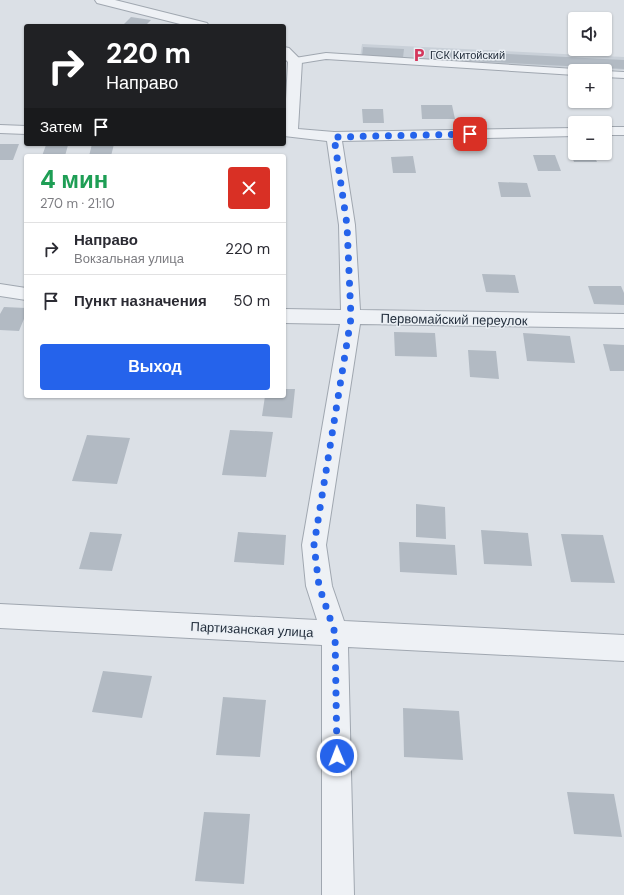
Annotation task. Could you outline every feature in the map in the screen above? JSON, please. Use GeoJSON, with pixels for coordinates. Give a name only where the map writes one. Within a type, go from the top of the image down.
{"type":"FeatureCollection","features":[{"type":"Feature","properties":{"kind":"street"},"geometry":{"type":"LineString","coordinates":[[101,0],[195,24]]}},
{"type":"Feature","properties":{"kind":"street"},"geometry":{"type":"LineString","coordinates":[[286,53],[296,61],[287,132],[334,137],[568,132]]}},
{"type":"Feature","properties":{"kind":"street"},"geometry":{"type":"LineString","coordinates":[[0,129],[24,130]]}},
{"type":"Feature","properties":{"kind":"street"},"geometry":{"type":"LineString","coordinates":[[612,131],[624,131]]}},
{"type":"Feature","properties":{"kind":"street"},"geometry":{"type":"LineString","coordinates":[[334,137],[347,225],[351,318],[314,545],[319,586],[335,633],[338,895]]}},
{"type":"Feature","properties":{"kind":"street"},"geometry":{"type":"LineString","coordinates":[[0,290],[24,294]]}},
{"type":"Feature","properties":{"kind":"street","name":"Первомайский переулок"},"geometry":{"type":"LineString","coordinates":[[286,316],[624,320]]}},
{"type":"Feature","properties":{"kind":"street","name":"Партизанская улица"},"geometry":{"type":"LineString","coordinates":[[0,616],[624,648]]}},
{"type":"Feature","properties":{"kind":"lane"},"geometry":{"type":"LineString","coordinates":[[296,61],[326,56],[568,72]]}},
{"type":"Feature","properties":{"kind":"lane"},"geometry":{"type":"LineString","coordinates":[[612,74],[624,75]]}},
{"type":"Feature","properties":{"kind":"shaded area"},"geometry":{"type":"Polygon","coordinates":[[[362,44],[568,54],[568,56],[624,57],[624,70],[612,69],[612,64],[568,64],[568,67],[360,58],[362,44]]]}},
{"type":"Feature","properties":{"kind":"building"},"geometry":{"type":"Polygon","coordinates":[[[131,17],[151,20],[147,24],[124,24],[131,17]]]}},
{"type":"Feature","properties":{"kind":"building"},"geometry":{"type":"Polygon","coordinates":[[[363,47],[404,49],[403,58],[362,56],[363,47]]]}},
{"type":"Feature","properties":{"kind":"building"},"geometry":{"type":"Polygon","coordinates":[[[431,50],[624,60],[624,69],[612,68],[612,64],[568,64],[568,66],[431,59],[431,50]]]}},
{"type":"Feature","properties":{"kind":"building"},"geometry":{"type":"Polygon","coordinates":[[[421,105],[452,105],[455,119],[422,119],[421,105]]]}},
{"type":"Feature","properties":{"kind":"building"},"geometry":{"type":"Polygon","coordinates":[[[362,109],[383,109],[384,123],[363,123],[362,109]]]}},
{"type":"Feature","properties":{"kind":"building"},"geometry":{"type":"Polygon","coordinates":[[[0,144],[19,144],[13,160],[0,160],[0,144]]]}},
{"type":"Feature","properties":{"kind":"building"},"geometry":{"type":"Polygon","coordinates":[[[46,146],[68,146],[66,154],[43,154],[46,146]]]}},
{"type":"Feature","properties":{"kind":"building"},"geometry":{"type":"Polygon","coordinates":[[[92,146],[114,146],[112,154],[90,154],[92,146]]]}},
{"type":"Feature","properties":{"kind":"building"},"geometry":{"type":"Polygon","coordinates":[[[533,155],[555,155],[561,171],[538,171],[533,155]]]}},
{"type":"Feature","properties":{"kind":"building"},"geometry":{"type":"Polygon","coordinates":[[[413,156],[416,173],[393,173],[391,157],[413,156]]]}},
{"type":"Feature","properties":{"kind":"building"},"geometry":{"type":"Polygon","coordinates":[[[573,160],[596,160],[597,162],[574,162],[573,160]]]}},
{"type":"Feature","properties":{"kind":"building"},"geometry":{"type":"Polygon","coordinates":[[[498,182],[527,183],[531,197],[501,197],[498,182]]]}},
{"type":"Feature","properties":{"kind":"building"},"geometry":{"type":"Polygon","coordinates":[[[482,274],[515,275],[519,293],[486,292],[482,274]]]}},
{"type":"Feature","properties":{"kind":"building"},"geometry":{"type":"Polygon","coordinates":[[[588,286],[621,286],[624,293],[624,305],[594,304],[588,286]]]}},
{"type":"Feature","properties":{"kind":"building"},"geometry":{"type":"Polygon","coordinates":[[[4,307],[24,308],[24,319],[19,331],[0,330],[0,314],[4,307]]]}},
{"type":"Feature","properties":{"kind":"building"},"geometry":{"type":"Polygon","coordinates":[[[394,332],[435,333],[437,357],[395,356],[394,332]]]}},
{"type":"Feature","properties":{"kind":"building"},"geometry":{"type":"Polygon","coordinates":[[[523,333],[570,336],[575,363],[527,361],[523,333]]]}},
{"type":"Feature","properties":{"kind":"building"},"geometry":{"type":"Polygon","coordinates":[[[603,344],[624,345],[624,371],[610,371],[603,344]]]}},
{"type":"Feature","properties":{"kind":"building"},"geometry":{"type":"Polygon","coordinates":[[[468,350],[496,351],[499,379],[470,377],[468,350]]]}},
{"type":"Feature","properties":{"kind":"building"},"geometry":{"type":"Polygon","coordinates":[[[286,389],[295,389],[292,418],[262,416],[265,398],[286,398],[286,389]]]}},
{"type":"Feature","properties":{"kind":"building"},"geometry":{"type":"Polygon","coordinates":[[[230,430],[273,432],[266,477],[222,475],[230,430]]]}},
{"type":"Feature","properties":{"kind":"building"},"geometry":{"type":"Polygon","coordinates":[[[87,435],[130,438],[117,484],[72,481],[87,435]]]}},
{"type":"Feature","properties":{"kind":"building"},"geometry":{"type":"Polygon","coordinates":[[[416,504],[445,507],[446,539],[416,537],[416,504]]]}},
{"type":"Feature","properties":{"kind":"building"},"geometry":{"type":"Polygon","coordinates":[[[481,530],[528,533],[532,566],[484,564],[481,530]]]}},
{"type":"Feature","properties":{"kind":"building"},"geometry":{"type":"Polygon","coordinates":[[[90,532],[122,534],[112,571],[79,569],[90,532]]]}},
{"type":"Feature","properties":{"kind":"building"},"geometry":{"type":"Polygon","coordinates":[[[238,532],[286,535],[284,565],[234,562],[238,532]]]}},
{"type":"Feature","properties":{"kind":"building"},"geometry":{"type":"Polygon","coordinates":[[[561,534],[603,535],[615,583],[571,582],[561,534]]]}},
{"type":"Feature","properties":{"kind":"building"},"geometry":{"type":"Polygon","coordinates":[[[399,542],[455,545],[457,575],[400,572],[399,542]]]}},
{"type":"Feature","properties":{"kind":"building"},"geometry":{"type":"Polygon","coordinates":[[[103,671],[152,676],[142,718],[92,712],[103,671]]]}},
{"type":"Feature","properties":{"kind":"building"},"geometry":{"type":"Polygon","coordinates":[[[223,697],[266,700],[260,757],[216,755],[223,697]]]}},
{"type":"Feature","properties":{"kind":"building"},"geometry":{"type":"Polygon","coordinates":[[[403,708],[459,711],[463,760],[404,757],[403,708]]]}},
{"type":"Feature","properties":{"kind":"building"},"geometry":{"type":"Polygon","coordinates":[[[567,792],[614,794],[622,837],[574,834],[567,792]]]}},
{"type":"Feature","properties":{"kind":"building"},"geometry":{"type":"Polygon","coordinates":[[[204,812],[250,814],[244,884],[195,881],[204,812]]]}},
{"type":"Feature","properties":{"kind":"place","name":"ГСК Китойский"},"geometry":{"type":"Point","coordinates":[419,55]}},
{"type":"Feature","properties":{"kind":"route"},"geometry":{"type":"LineString","coordinates":[[337,756],[335,633],[319,586],[314,545],[351,318],[347,225],[334,137],[470,134]]}}]}
